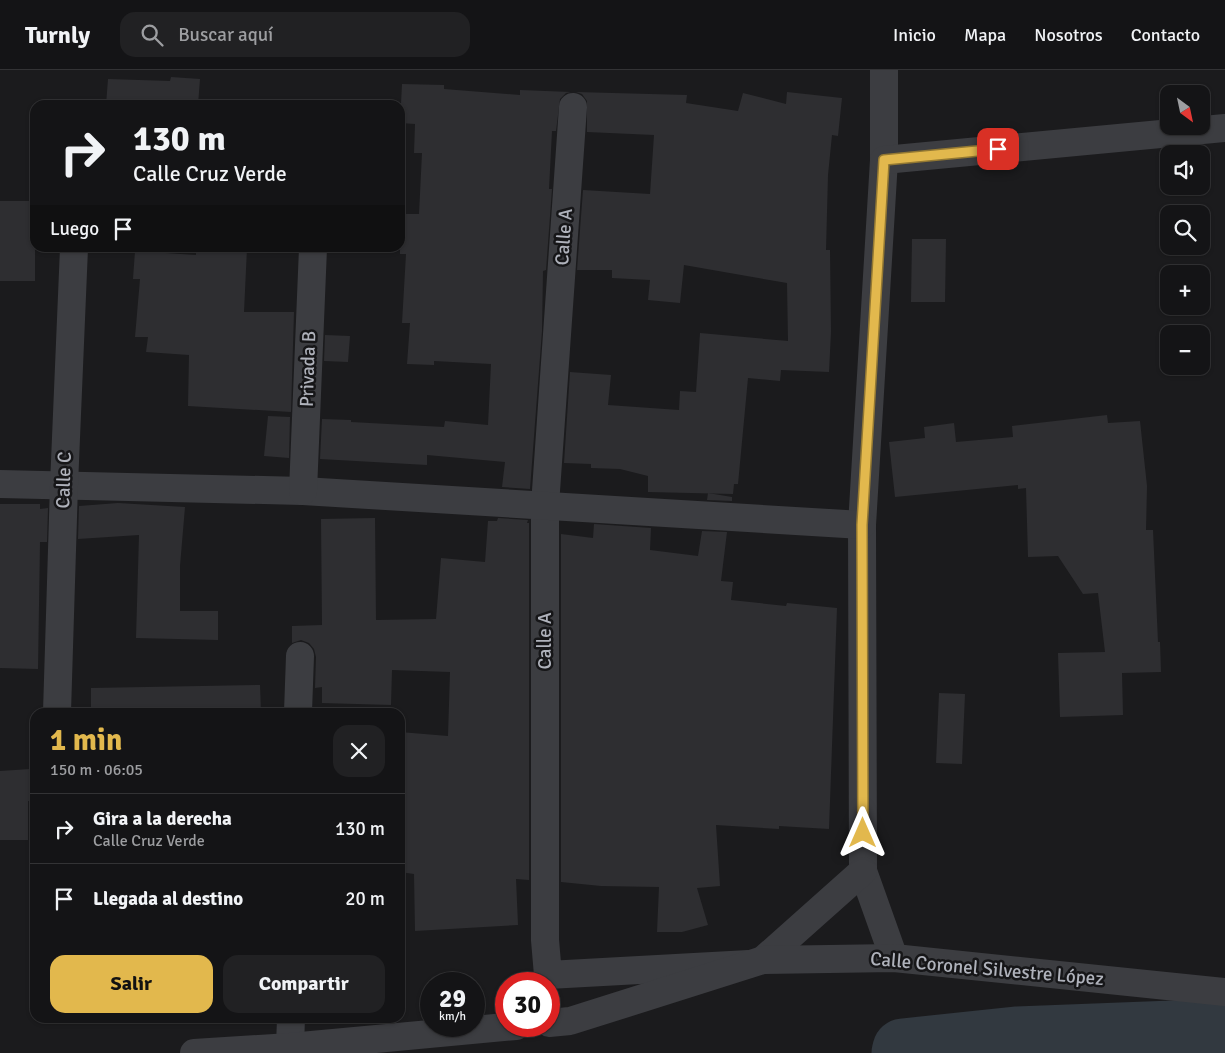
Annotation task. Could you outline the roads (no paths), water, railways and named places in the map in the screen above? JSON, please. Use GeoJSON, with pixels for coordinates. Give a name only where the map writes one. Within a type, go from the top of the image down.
{"type":"FeatureCollection","features":[{"type":"Feature","properties":{"kind":"street"},"geometry":{"type":"LineString","coordinates":[[884,70],[884,160],[862,525],[863,871],[894,958]]}},
{"type":"Feature","properties":{"kind":"street","name":"Calle A"},"geometry":{"type":"LineString","coordinates":[[573,107],[545,505],[545,940],[548,976],[756,962]]}},
{"type":"Feature","properties":{"kind":"street"},"geometry":{"type":"LineString","coordinates":[[884,160],[1225,128]]}},
{"type":"Feature","properties":{"kind":"street","name":"Calle C"},"geometry":{"type":"LineString","coordinates":[[57,708],[74,252]]}},
{"type":"Feature","properties":{"kind":"street","name":"Privada B"},"geometry":{"type":"LineString","coordinates":[[303,491],[313,252]]}},
{"type":"Feature","properties":{"kind":"street"},"geometry":{"type":"LineString","coordinates":[[0,484],[303,491],[862,525]]}},
{"type":"Feature","properties":{"kind":"street"},"geometry":{"type":"LineString","coordinates":[[298,708],[300,656]]}},
{"type":"Feature","properties":{"kind":"street"},"geometry":{"type":"LineString","coordinates":[[756,962],[863,871]]}},
{"type":"Feature","properties":{"kind":"street","name":"Calle Coronel Silvestre López"},"geometry":{"type":"LineString","coordinates":[[560,1022],[570,1022],[756,962],[894,958],[1225,992]]}},
{"type":"Feature","properties":{"kind":"street"},"geometry":{"type":"LineString","coordinates":[[290,1047],[291,1023]]}},
{"type":"Feature","properties":{"kind":"street"},"geometry":{"type":"LineString","coordinates":[[194,1053],[290,1047],[495,1028]]}},
{"type":"Feature","properties":{"kind":"waterway"},"geometry":{"type":"LineString","coordinates":[[902,1053],[903,1049],[1016,1037],[1225,1029]]}}]}
